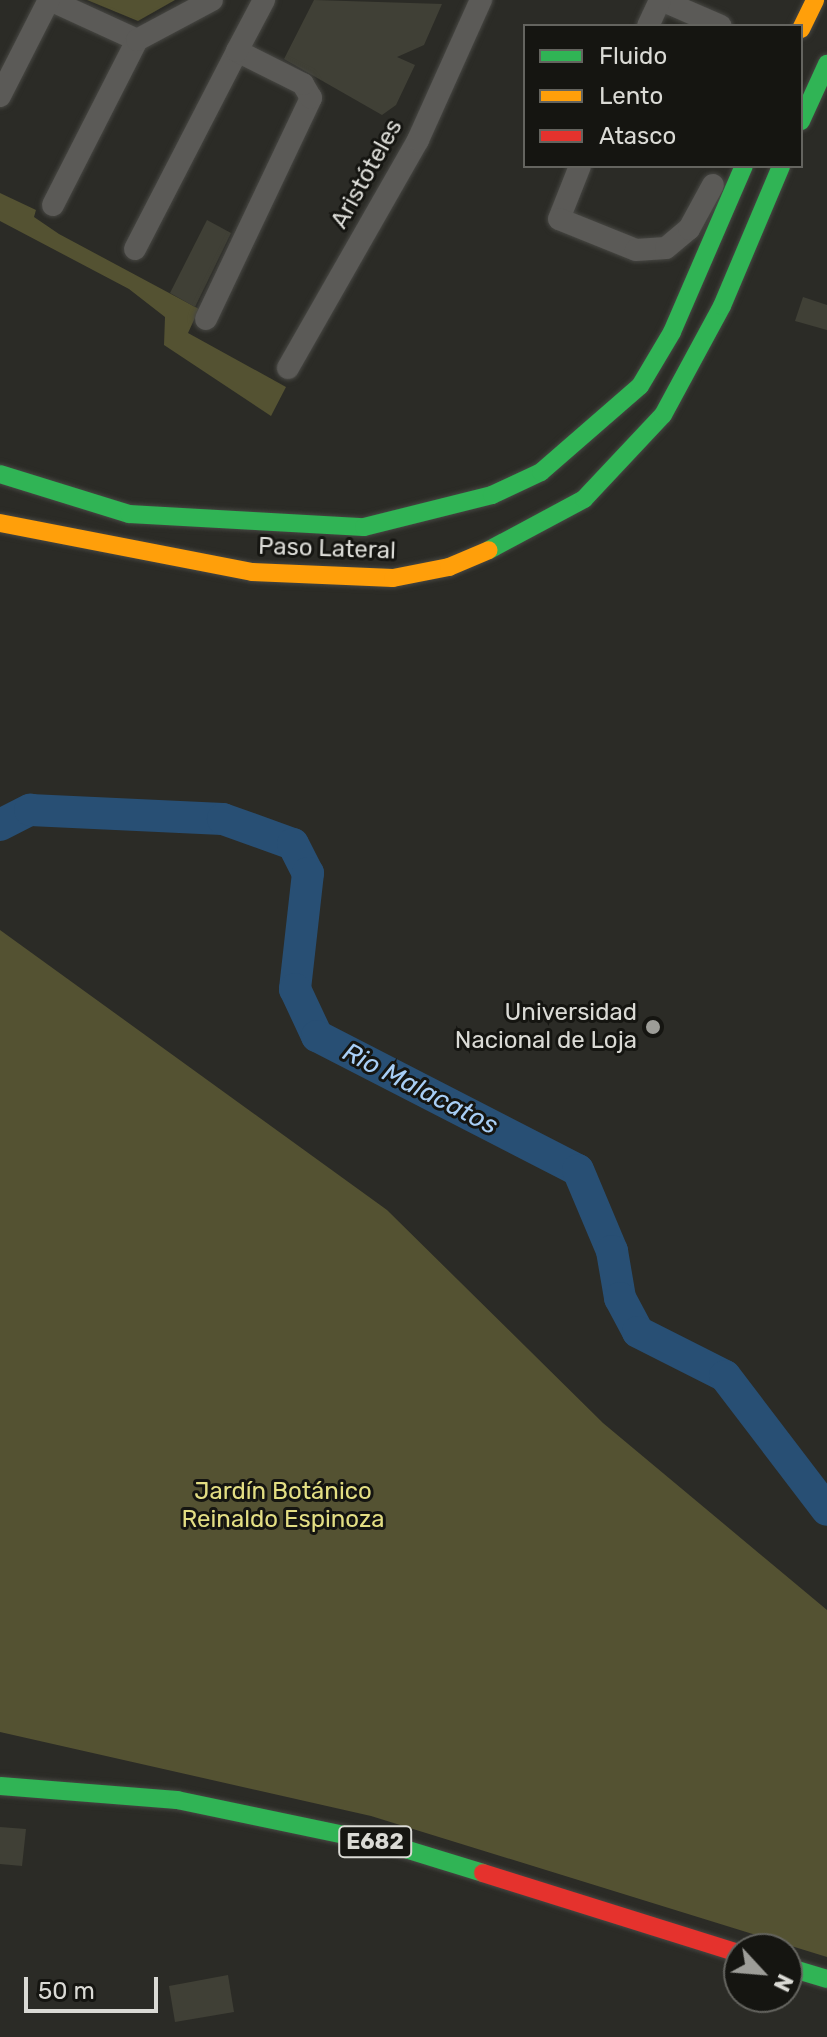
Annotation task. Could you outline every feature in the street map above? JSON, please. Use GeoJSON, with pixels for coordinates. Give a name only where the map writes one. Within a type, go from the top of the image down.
{"type":"FeatureCollection","features":[{"type":"Feature","properties":{"kind":"main road"},"geometry":{"type":"LineString","coordinates":[[803,25],[815,0]]}},
{"type":"Feature","properties":{"kind":"main road"},"geometry":{"type":"LineString","coordinates":[[803,117],[827,64]]}},
{"type":"Feature","properties":{"kind":"main road","name":"Paso Lateral"},"geometry":{"type":"LineString","coordinates":[[0,474],[129,514],[364,527],[492,495],[541,472],[640,386],[672,332],[743,168]]}},
{"type":"Feature","properties":{"kind":"main road","name":"Paso Lateral"},"geometry":{"type":"LineString","coordinates":[[0,523],[252,572],[393,578],[449,567],[526,535],[584,499],[663,415],[722,306],[780,168]]}},
{"type":"Feature","properties":{"kind":"main road","name":"E682"},"geometry":{"type":"LineString","coordinates":[[0,1786],[177,1800],[392,1845],[723,1948]]}},
{"type":"Feature","properties":{"kind":"main road"},"geometry":{"type":"LineString","coordinates":[[803,1972],[827,1979]]}},
{"type":"Feature","properties":{"kind":"street"},"geometry":{"type":"LineString","coordinates":[[0,96],[49,0],[137,40]]}},
{"type":"Feature","properties":{"kind":"street"},"geometry":{"type":"LineString","coordinates":[[53,205],[137,40],[212,0]]}},
{"type":"Feature","properties":{"kind":"street"},"geometry":{"type":"LineString","coordinates":[[135,249],[264,0]]}},
{"type":"Feature","properties":{"kind":"street","name":"Aristóteles"},"geometry":{"type":"LineString","coordinates":[[288,368],[418,140],[481,0]]}},
{"type":"Feature","properties":{"kind":"street"},"geometry":{"type":"LineString","coordinates":[[649,24],[660,0],[716,24]]}},
{"type":"Feature","properties":{"kind":"street"},"geometry":{"type":"LineString","coordinates":[[206,319],[309,104],[308,88],[237,51]]}},
{"type":"Feature","properties":{"kind":"street"},"geometry":{"type":"LineString","coordinates":[[579,168],[559,219],[636,250],[666,248],[678,239],[713,185]]}},
{"type":"Feature","properties":{"kind":"green space"},"geometry":{"type":"Polygon","coordinates":[[[87,0],[175,0],[138,21],[87,0]]]}},
{"type":"Feature","properties":{"kind":"green space"},"geometry":{"type":"Polygon","coordinates":[[[0,193],[36,210],[34,217],[59,234],[199,309],[188,333],[286,387],[271,416],[164,345],[165,317],[129,289],[0,221],[0,193]]]}},
{"type":"Feature","properties":{"kind":"green space","name":"Jardín Botánico Reinaldo Espinoza"},"geometry":{"type":"Polygon","coordinates":[[[0,930],[387,1210],[603,1423],[827,1610],[827,1957],[803,1950],[803,1933],[749,1933],[371,1816],[0,1732],[0,930]]]}},
{"type":"Feature","properties":{"kind":"building"},"geometry":{"type":"Polygon","coordinates":[[[314,0],[442,4],[424,45],[397,57],[415,65],[396,105],[382,115],[284,59],[314,0]]]}},
{"type":"Feature","properties":{"kind":"building"},"geometry":{"type":"Polygon","coordinates":[[[207,220],[231,233],[195,307],[170,293],[207,220]]]}},
{"type":"Feature","properties":{"kind":"building"},"geometry":{"type":"Polygon","coordinates":[[[803,297],[827,305],[827,330],[795,321],[803,297]]]}},
{"type":"Feature","properties":{"kind":"building"},"geometry":{"type":"Polygon","coordinates":[[[0,1827],[26,1829],[22,1866],[0,1864],[0,1827]]]}},
{"type":"Feature","properties":{"kind":"building"},"geometry":{"type":"Polygon","coordinates":[[[228,1975],[234,2012],[175,2022],[169,1986],[228,1975]]]}},
{"type":"Feature","properties":{"kind":"waterway","name":"Rio Malacatos"},"geometry":{"type":"LineString","coordinates":[[0,825],[30,810],[223,819],[293,844],[308,873],[295,989],[317,1036],[578,1170],[612,1251],[620,1298],[638,1332],[725,1376],[827,1510]]}},
{"type":"Feature","properties":{"kind":"traffic: fast"},"geometry":{"type":"LineString","coordinates":[[803,117],[827,64]]}},
{"type":"Feature","properties":{"kind":"traffic: fast"},"geometry":{"type":"LineString","coordinates":[[0,474],[129,514],[364,527],[492,495],[541,472],[640,386],[672,332],[743,168]]}},
{"type":"Feature","properties":{"kind":"traffic: fast"},"geometry":{"type":"LineString","coordinates":[[489,550],[584,499],[663,415],[722,306],[780,168]]}},
{"type":"Feature","properties":{"kind":"traffic: fast"},"geometry":{"type":"LineString","coordinates":[[0,1786],[177,1800],[392,1845],[483,1873]]}},
{"type":"Feature","properties":{"kind":"traffic: fast"},"geometry":{"type":"LineString","coordinates":[[803,1972],[827,1979]]}},
{"type":"Feature","properties":{"kind":"traffic: slow"},"geometry":{"type":"LineString","coordinates":[[803,25],[815,0]]}},
{"type":"Feature","properties":{"kind":"traffic: slow"},"geometry":{"type":"LineString","coordinates":[[0,523],[252,572],[393,578],[449,567],[489,550]]}},
{"type":"Feature","properties":{"kind":"traffic: jam"},"geometry":{"type":"LineString","coordinates":[[483,1873],[723,1948]]}},
{"type":"Feature","properties":{"kind":"place","name":"Universidad Nacional de Loja"},"geometry":{"type":"Point","coordinates":[653,1027]}}]}
